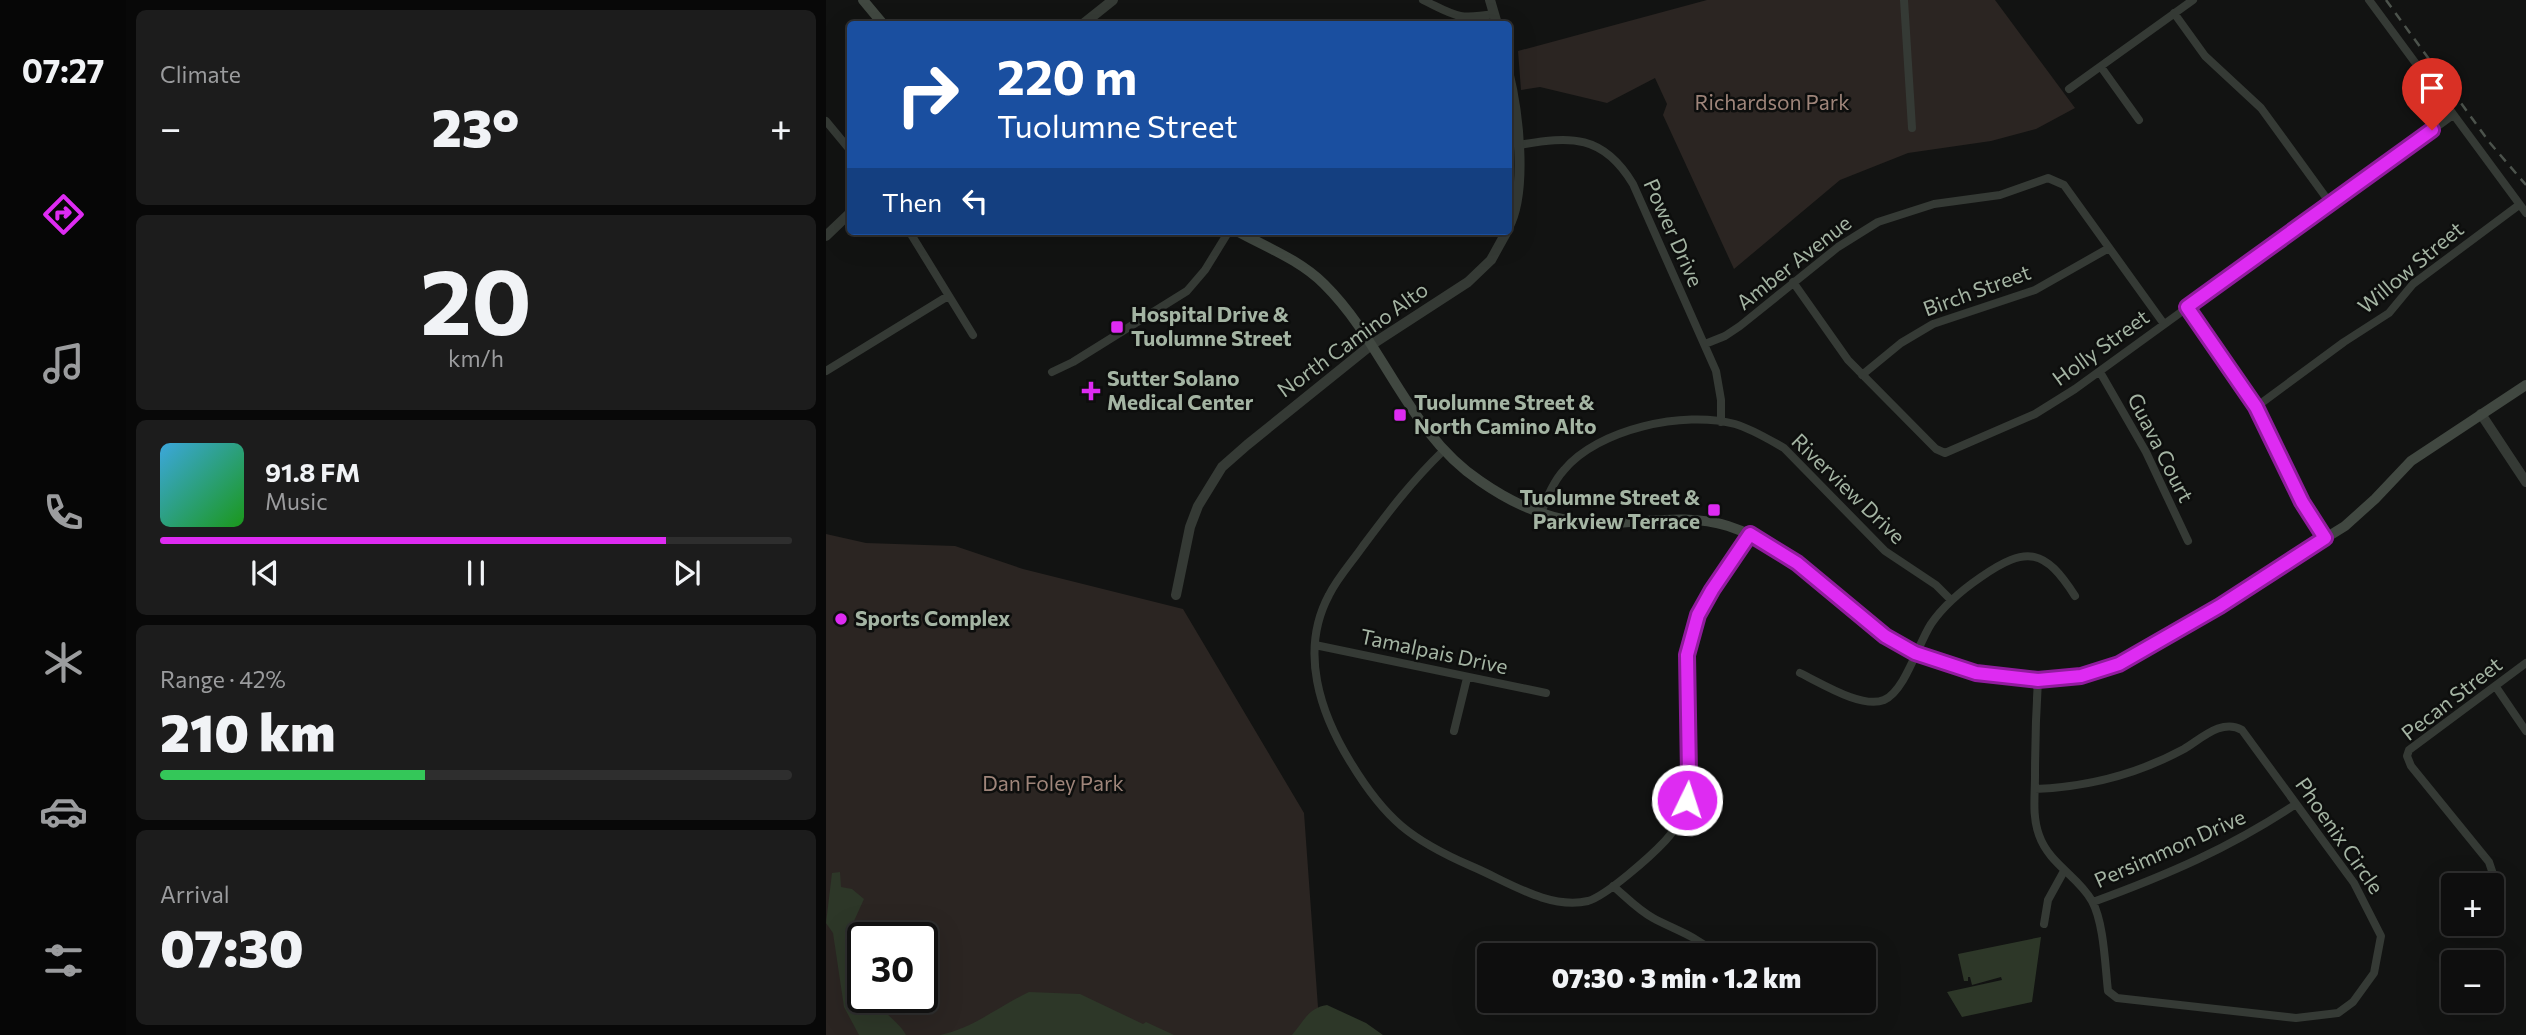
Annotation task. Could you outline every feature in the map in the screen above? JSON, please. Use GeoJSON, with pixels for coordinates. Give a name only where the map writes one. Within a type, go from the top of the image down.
{"type":"FeatureCollection","features":[{"type":"Feature","properties":{"kind":"main road"},"geometry":{"type":"LineString","coordinates":[[863,0],[880,21]]}},
{"type":"Feature","properties":{"kind":"main road"},"geometry":{"type":"LineString","coordinates":[[1244,235],[1302,267],[1322,282],[1346,309],[1443,451],[1478,480],[1522,506],[1566,520],[1593,523],[1669,518],[1706,521],[1750,534],[1797,563],[1885,636],[1915,653],[1976,673],[2038,680],[2081,676],[2119,664],[2220,606],[2325,538],[2362,512],[2411,461],[2526,385]]}},
{"type":"Feature","properties":{"kind":"street"},"geometry":{"type":"LineString","coordinates":[[1087,21],[1113,0]]}},
{"type":"Feature","properties":{"kind":"street"},"geometry":{"type":"LineString","coordinates":[[1423,0],[1457,17],[1495,19],[1490,0]]}},
{"type":"Feature","properties":{"kind":"street"},"geometry":{"type":"LineString","coordinates":[[1904,0],[1912,128]]}},
{"type":"Feature","properties":{"kind":"street"},"geometry":{"type":"LineString","coordinates":[[2069,89],[2193,0]]}},
{"type":"Feature","properties":{"kind":"street"},"geometry":{"type":"LineString","coordinates":[[2369,0],[2526,214]]}},
{"type":"Feature","properties":{"kind":"street"},"geometry":{"type":"LineString","coordinates":[[2174,13],[2205,56],[2261,108],[2330,204]]}},
{"type":"Feature","properties":{"kind":"street"},"geometry":{"type":"LineString","coordinates":[[2101,67],[2139,120]]}},
{"type":"Feature","properties":{"kind":"street","name":"North Camino Alto"},"geometry":{"type":"LineString","coordinates":[[1512,91],[1519,127],[1518,192],[1512,214]]}},
{"type":"Feature","properties":{"kind":"street","name":"Holly Street"},"geometry":{"type":"LineString","coordinates":[[1793,282],[1838,348],[1862,375],[1936,449],[1945,453],[2035,414],[2100,372],[2453,116]]}},
{"type":"Feature","properties":{"kind":"street"},"geometry":{"type":"LineString","coordinates":[[826,121],[847,146]]}},
{"type":"Feature","properties":{"kind":"street","name":"Power Drive"},"geometry":{"type":"LineString","coordinates":[[1519,145],[1548,140],[1585,141],[1605,150],[1624,169],[1705,345],[1719,383],[1721,422]]}},
{"type":"Feature","properties":{"kind":"street","name":"Amber Avenue"},"geometry":{"type":"LineString","coordinates":[[1705,345],[1740,326],[1859,232],[1878,222],[1925,206],[2000,195],[2048,177],[2064,186],[2164,324]]}},
{"type":"Feature","properties":{"kind":"street","name":"Willow Street"},"geometry":{"type":"LineString","coordinates":[[2256,407],[2344,342],[2389,313],[2413,284],[2519,205]]}},
{"type":"Feature","properties":{"kind":"street"},"geometry":{"type":"LineString","coordinates":[[826,236],[847,216]]}},
{"type":"Feature","properties":{"kind":"street"},"geometry":{"type":"LineString","coordinates":[[911,235],[973,335]]}},
{"type":"Feature","properties":{"kind":"street"},"geometry":{"type":"LineString","coordinates":[[1052,372],[1073,362],[1187,291],[1205,271],[1227,235]]}},
{"type":"Feature","properties":{"kind":"street","name":"North Camino Alto"},"geometry":{"type":"LineString","coordinates":[[1176,595],[1190,527],[1202,498],[1223,467],[1371,345],[1468,282],[1491,260],[1505,235]]}},
{"type":"Feature","properties":{"kind":"street","name":"Birch Street"},"geometry":{"type":"LineString","coordinates":[[1862,375],[1901,343],[1933,324],[2035,290],[2109,248]]}},
{"type":"Feature","properties":{"kind":"street"},"geometry":{"type":"LineString","coordinates":[[826,371],[948,296]]}},
{"type":"Feature","properties":{"kind":"street"},"geometry":{"type":"LineString","coordinates":[[2187,307],[2256,407],[2302,502],[2325,538]]}},
{"type":"Feature","properties":{"kind":"street","name":"Guava Court"},"geometry":{"type":"LineString","coordinates":[[2100,372],[2146,452],[2188,541]]}},
{"type":"Feature","properties":{"kind":"street"},"geometry":{"type":"LineString","coordinates":[[2481,414],[2526,482]]}},
{"type":"Feature","properties":{"kind":"street","name":"Riverview Drive"},"geometry":{"type":"LineString","coordinates":[[1541,513],[1565,468],[1600,442],[1627,430],[1651,424],[1721,422],[1748,429],[1784,448],[1885,551],[1936,585],[1951,600]]}},
{"type":"Feature","properties":{"kind":"street"},"geometry":{"type":"LineString","coordinates":[[1443,451],[1401,494],[1329,594],[1318,624],[1315,674],[1322,706],[1335,738],[1378,804],[1415,838],[1538,897],[1573,903],[1591,900],[1614,886],[1665,841],[1676,826],[1687,800],[1689,774],[1687,655],[1698,615],[1750,534]]}},
{"type":"Feature","properties":{"kind":"street"},"geometry":{"type":"LineString","coordinates":[[1800,673],[1869,703],[1885,699],[1903,682],[1931,623],[1951,600],[2004,561],[2028,556],[2050,564],[2060,572],[2075,596]]}},
{"type":"Feature","properties":{"kind":"street","name":"Tamalpais Drive"},"geometry":{"type":"LineString","coordinates":[[1315,645],[1546,693]]}},
{"type":"Feature","properties":{"kind":"street","name":"Pecan Street"},"geometry":{"type":"LineString","coordinates":[[2493,873],[2489,862],[2411,765],[2407,756],[2409,750],[2526,663]]}},
{"type":"Feature","properties":{"kind":"street"},"geometry":{"type":"LineString","coordinates":[[1454,731],[1467,678]]}},
{"type":"Feature","properties":{"kind":"street","name":"Phoenix Circle"},"geometry":{"type":"LineString","coordinates":[[2035,789],[2076,786],[2148,766],[2212,731],[2228,726],[2242,730],[2354,883],[2381,936],[2374,973],[2353,1002],[2338,1013],[2296,1018],[2117,998],[2108,991],[2100,930],[2093,902],[2075,880],[2052,859],[2039,837],[2035,823],[2035,789],[2038,680]]}},
{"type":"Feature","properties":{"kind":"street"},"geometry":{"type":"LineString","coordinates":[[2496,687],[2526,731]]}},
{"type":"Feature","properties":{"kind":"street"},"geometry":{"type":"LineString","coordinates":[[1687,800],[1716,807]]}},
{"type":"Feature","properties":{"kind":"street","name":"Persimmon Drive"},"geometry":{"type":"LineString","coordinates":[[2093,902],[2222,849],[2255,832],[2296,804]]}},
{"type":"Feature","properties":{"kind":"street"},"geometry":{"type":"LineString","coordinates":[[2044,924],[2048,900],[2064,871]]}},
{"type":"Feature","properties":{"kind":"street"},"geometry":{"type":"LineString","coordinates":[[1614,886],[1652,918],[1703,943]]}},
{"type":"Feature","properties":{"kind":"green space","name":"Richardson Park"},"geometry":{"type":"Polygon","coordinates":[[[1707,0],[1995,0],[2075,108],[2036,129],[1991,141],[1908,153],[1840,180],[1734,269],[1663,115],[1667,104],[1655,78],[1607,103],[1540,87],[1521,90],[1518,51],[1707,0]]]}},
{"type":"Feature","properties":{"kind":"green space","name":"Dan Foley Park"},"geometry":{"type":"Polygon","coordinates":[[[826,534],[866,543],[955,546],[1023,569],[1183,609],[1304,813],[1320,1035],[826,1035],[826,534]]]}},
{"type":"Feature","properties":{"kind":"shaded area"},"geometry":{"type":"Polygon","coordinates":[[[840,872],[841,887],[852,889],[864,899],[854,922],[847,922],[847,1013],[833,933],[826,923],[832,873],[840,872]]]}},
{"type":"Feature","properties":{"kind":"shaded area"},"geometry":{"type":"Polygon","coordinates":[[[2041,937],[2032,1002],[1962,1017],[1947,992],[2002,980],[2001,977],[1972,985],[1970,977],[1968,981],[1964,981],[1958,954],[2041,937]]]}},
{"type":"Feature","properties":{"kind":"shaded area"},"geometry":{"type":"Polygon","coordinates":[[[1029,992],[1080,994],[1143,1024],[1146,1022],[1174,1035],[940,1035],[975,1022],[1029,992]]]}},
{"type":"Feature","properties":{"kind":"shaded area"},"geometry":{"type":"Polygon","coordinates":[[[1327,1005],[1366,1023],[1383,1035],[1292,1035],[1311,1012],[1327,1005]]]}},
{"type":"Feature","properties":{"kind":"shaded area"},"geometry":{"type":"Polygon","coordinates":[[[847,1013],[887,1013],[906,1035],[859,1035],[847,1013]]]}},
{"type":"Feature","properties":{"kind":"railway"},"geometry":{"type":"LineString","coordinates":[[2386,0],[2490,143],[2526,185]]}},
{"type":"Feature","properties":{"kind":"place","name":"Hospital Drive & Tuolumne Street"},"geometry":{"type":"Point","coordinates":[1117,327]}},
{"type":"Feature","properties":{"kind":"place","name":"Sutter Solano Medical Center"},"geometry":{"type":"Point","coordinates":[1091,391]}},
{"type":"Feature","properties":{"kind":"place","name":"Tuolumne Street & North Camino Alto"},"geometry":{"type":"Point","coordinates":[1400,415]}},
{"type":"Feature","properties":{"kind":"place","name":"Tuolumne Street & Parkview Terrace"},"geometry":{"type":"Point","coordinates":[1714,510]}},
{"type":"Feature","properties":{"kind":"place","name":"Sports Complex"},"geometry":{"type":"Point","coordinates":[841,619]}},
{"type":"Feature","properties":{"kind":"route"},"geometry":{"type":"LineString","coordinates":[[1687,800],[1687,655],[1698,615],[1750,534],[1797,563],[1885,636],[1915,653],[1976,673],[2038,680],[2081,676],[2119,664],[2220,606],[2325,538],[2302,502],[2256,407],[2187,307],[2432,130]]}}]}
